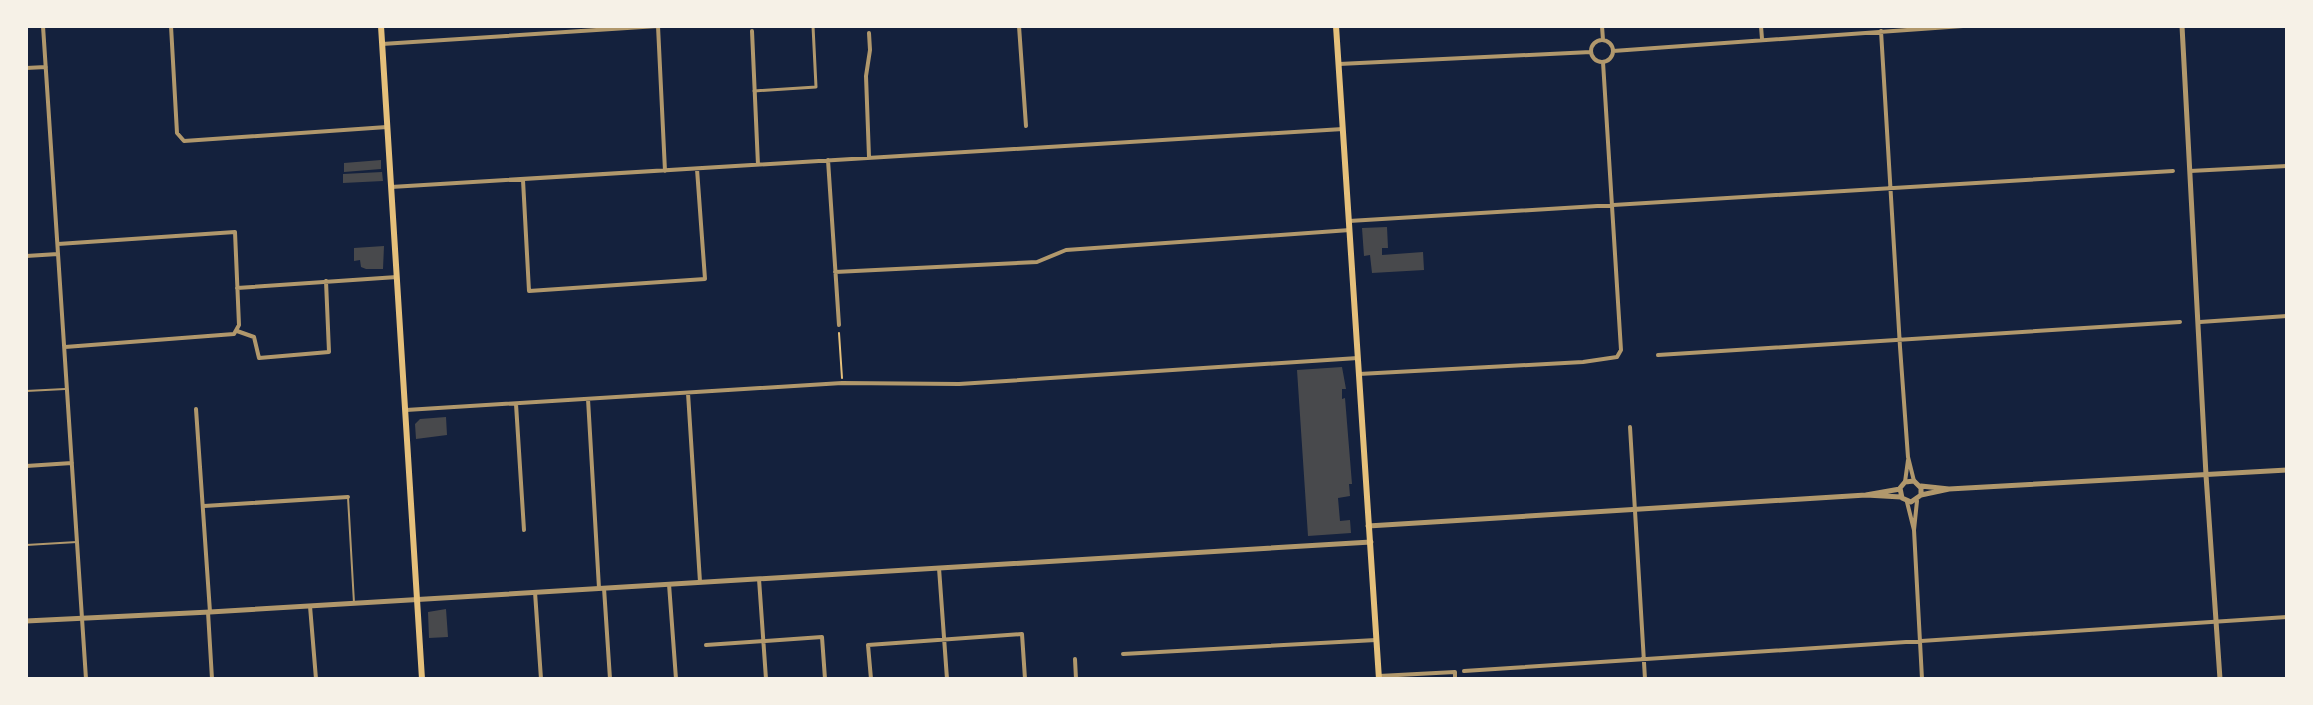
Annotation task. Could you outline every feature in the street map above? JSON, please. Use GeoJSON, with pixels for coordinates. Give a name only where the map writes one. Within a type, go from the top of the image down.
{"type":"FeatureCollection","features":[{"type":"Feature","properties":{"kind":"main road"},"geometry":{"type":"LineString","coordinates":[[381,26],[422,679]]}},
{"type":"Feature","properties":{"kind":"main road"},"geometry":{"type":"LineString","coordinates":[[1336,26],[1379,678]]}},
{"type":"Feature","properties":{"kind":"street"},"geometry":{"type":"LineString","coordinates":[[43,26],[86,679]]}},
{"type":"Feature","properties":{"kind":"street"},"geometry":{"type":"LineString","coordinates":[[171,26],[180,138],[187,141],[387,127]]}},
{"type":"Feature","properties":{"kind":"street"},"geometry":{"type":"LineString","coordinates":[[382,44],[658,26],[665,171]]}},
{"type":"Feature","properties":{"kind":"street"},"geometry":{"type":"LineString","coordinates":[[754,91],[816,87],[813,26]]}},
{"type":"Feature","properties":{"kind":"street"},"geometry":{"type":"LineString","coordinates":[[1019,26],[1026,126]]}},
{"type":"Feature","properties":{"kind":"street"},"geometry":{"type":"LineString","coordinates":[[1602,26],[1603,40]]}},
{"type":"Feature","properties":{"kind":"street"},"geometry":{"type":"LineString","coordinates":[[1761,26],[1762,39]]}},
{"type":"Feature","properties":{"kind":"street"},"geometry":{"type":"LineString","coordinates":[[1613,51],[1963,26]]}},
{"type":"Feature","properties":{"kind":"street"},"geometry":{"type":"LineString","coordinates":[[2182,26],[2220,679]]}},
{"type":"Feature","properties":{"kind":"street"},"geometry":{"type":"LineString","coordinates":[[752,31],[758,165]]}},
{"type":"Feature","properties":{"kind":"street"},"geometry":{"type":"LineString","coordinates":[[1881,31],[1899,341],[1908,457],[1914,481],[1921,486],[1949,489],[2287,470]]}},
{"type":"Feature","properties":{"kind":"street"},"geometry":{"type":"LineString","coordinates":[[869,33],[866,76],[869,157]]}},
{"type":"Feature","properties":{"kind":"street"},"geometry":{"type":"LineString","coordinates":[[1603,40],[1610,43],[1613,51],[1610,59],[1603,62],[1594,59],[1591,52],[1595,43],[1603,40]]}},
{"type":"Feature","properties":{"kind":"street"},"geometry":{"type":"LineString","coordinates":[[1339,64],[1591,52]]}},
{"type":"Feature","properties":{"kind":"street"},"geometry":{"type":"LineString","coordinates":[[1359,374],[1617,357],[1621,350],[1603,62]]}},
{"type":"Feature","properties":{"kind":"street"},"geometry":{"type":"LineString","coordinates":[[26,68],[46,67]]}},
{"type":"Feature","properties":{"kind":"street"},"geometry":{"type":"LineString","coordinates":[[391,187],[1343,129]]}},
{"type":"Feature","properties":{"kind":"street"},"geometry":{"type":"LineString","coordinates":[[828,160],[839,325]]}},
{"type":"Feature","properties":{"kind":"street"},"geometry":{"type":"LineString","coordinates":[[2190,171],[2287,166]]}},
{"type":"Feature","properties":{"kind":"street"},"geometry":{"type":"LineString","coordinates":[[523,180],[529,291],[705,279],[697,169]]}},
{"type":"Feature","properties":{"kind":"street"},"geometry":{"type":"LineString","coordinates":[[1349,221],[2173,171]]}},
{"type":"Feature","properties":{"kind":"street"},"geometry":{"type":"LineString","coordinates":[[835,272],[1037,262],[1066,250],[1350,230]]}},
{"type":"Feature","properties":{"kind":"street"},"geometry":{"type":"LineString","coordinates":[[58,244],[235,232],[237,331]]}},
{"type":"Feature","properties":{"kind":"street"},"geometry":{"type":"LineString","coordinates":[[26,256],[58,254]]}},
{"type":"Feature","properties":{"kind":"street"},"geometry":{"type":"LineString","coordinates":[[237,288],[397,277]]}},
{"type":"Feature","properties":{"kind":"street"},"geometry":{"type":"LineString","coordinates":[[65,347],[229,335],[237,331],[254,337],[259,358],[329,352],[326,281]]}},
{"type":"Feature","properties":{"kind":"street"},"geometry":{"type":"LineString","coordinates":[[2200,322],[2287,316]]}},
{"type":"Feature","properties":{"kind":"street"},"geometry":{"type":"LineString","coordinates":[[1658,355],[2180,322]]}},
{"type":"Feature","properties":{"kind":"street"},"geometry":{"type":"LineString","coordinates":[[405,410],[842,383],[959,384],[1358,358]]}},
{"type":"Feature","properties":{"kind":"street"},"geometry":{"type":"LineString","coordinates":[[688,393],[700,582]]}},
{"type":"Feature","properties":{"kind":"street"},"geometry":{"type":"LineString","coordinates":[[588,399],[610,679]]}},
{"type":"Feature","properties":{"kind":"street"},"geometry":{"type":"LineString","coordinates":[[516,403],[524,530]]}},
{"type":"Feature","properties":{"kind":"street"},"geometry":{"type":"LineString","coordinates":[[196,409],[212,679]]}},
{"type":"Feature","properties":{"kind":"street"},"geometry":{"type":"LineString","coordinates":[[1630,427],[1645,679]]}},
{"type":"Feature","properties":{"kind":"street"},"geometry":{"type":"LineString","coordinates":[[1901,497],[1908,457]]}},
{"type":"Feature","properties":{"kind":"street"},"geometry":{"type":"LineString","coordinates":[[26,466],[72,463]]}},
{"type":"Feature","properties":{"kind":"street"},"geometry":{"type":"LineString","coordinates":[[1905,482],[1914,481]]}},
{"type":"Feature","properties":{"kind":"street"},"geometry":{"type":"LineString","coordinates":[[1921,486],[1914,530],[1922,679]]}},
{"type":"Feature","properties":{"kind":"street"},"geometry":{"type":"LineString","coordinates":[[1368,526],[1866,495],[1900,489]]}},
{"type":"Feature","properties":{"kind":"street"},"geometry":{"type":"LineString","coordinates":[[1907,502],[1949,489]]}},
{"type":"Feature","properties":{"kind":"street"},"geometry":{"type":"LineString","coordinates":[[1866,495],[1901,497],[1907,502],[1914,530]]}},
{"type":"Feature","properties":{"kind":"street"},"geometry":{"type":"LineString","coordinates":[[204,506],[348,497]]}},
{"type":"Feature","properties":{"kind":"street"},"geometry":{"type":"LineString","coordinates":[[26,621],[1371,542]]}},
{"type":"Feature","properties":{"kind":"street"},"geometry":{"type":"LineString","coordinates":[[939,568],[947,679]]}},
{"type":"Feature","properties":{"kind":"street"},"geometry":{"type":"LineString","coordinates":[[759,579],[766,679]]}},
{"type":"Feature","properties":{"kind":"street"},"geometry":{"type":"LineString","coordinates":[[669,584],[676,679]]}},
{"type":"Feature","properties":{"kind":"street"},"geometry":{"type":"LineString","coordinates":[[535,592],[541,679]]}},
{"type":"Feature","properties":{"kind":"street"},"geometry":{"type":"LineString","coordinates":[[310,606],[316,679]]}},
{"type":"Feature","properties":{"kind":"street"},"geometry":{"type":"LineString","coordinates":[[1464,671],[2287,617]]}},
{"type":"Feature","properties":{"kind":"street"},"geometry":{"type":"LineString","coordinates":[[871,679],[868,645],[1022,634],[1025,679]]}},
{"type":"Feature","properties":{"kind":"street"},"geometry":{"type":"LineString","coordinates":[[706,645],[822,637],[825,679]]}},
{"type":"Feature","properties":{"kind":"street"},"geometry":{"type":"LineString","coordinates":[[1123,654],[1377,640]]}},
{"type":"Feature","properties":{"kind":"street"},"geometry":{"type":"LineString","coordinates":[[1075,659],[1076,679]]}},
{"type":"Feature","properties":{"kind":"street"},"geometry":{"type":"LineString","coordinates":[[1379,678],[1455,672],[1455,679]]}},
{"type":"Feature","properties":{"kind":"lane"},"geometry":{"type":"LineString","coordinates":[[26,391],[67,388]]}},
{"type":"Feature","properties":{"kind":"lane"},"geometry":{"type":"LineString","coordinates":[[348,497],[354,604]]}},
{"type":"Feature","properties":{"kind":"lane"},"geometry":{"type":"LineString","coordinates":[[26,545],[77,542]]}},
{"type":"Feature","properties":{"kind":"path"},"geometry":{"type":"LineString","coordinates":[[839,325],[842,383]]}},
{"type":"Feature","properties":{"kind":"building"},"geometry":{"type":"Polygon","coordinates":[[[381,160],[381,169],[344,172],[344,163],[381,160]]]}},
{"type":"Feature","properties":{"kind":"building"},"geometry":{"type":"Polygon","coordinates":[[[382,172],[383,181],[343,183],[343,174],[382,172]]]}},
{"type":"Feature","properties":{"kind":"building"},"geometry":{"type":"Polygon","coordinates":[[[1387,227],[1388,248],[1382,248],[1382,255],[1423,252],[1424,270],[1372,273],[1370,255],[1364,256],[1362,228],[1387,227]]]}},
{"type":"Feature","properties":{"kind":"building"},"geometry":{"type":"Polygon","coordinates":[[[384,246],[383,269],[366,269],[361,267],[360,260],[354,261],[354,248],[384,246]]]}},
{"type":"Feature","properties":{"kind":"building"},"geometry":{"type":"Polygon","coordinates":[[[1342,367],[1346,389],[1342,389],[1342,399],[1345,398],[1352,484],[1349,484],[1350,496],[1338,498],[1340,521],[1350,520],[1351,533],[1308,536],[1297,370],[1342,367]]]}},
{"type":"Feature","properties":{"kind":"building"},"geometry":{"type":"Polygon","coordinates":[[[446,417],[447,435],[416,439],[415,424],[420,419],[446,417]]]}},
{"type":"Feature","properties":{"kind":"building"},"geometry":{"type":"Polygon","coordinates":[[[446,609],[448,637],[429,638],[428,612],[446,609]]]}}]}
